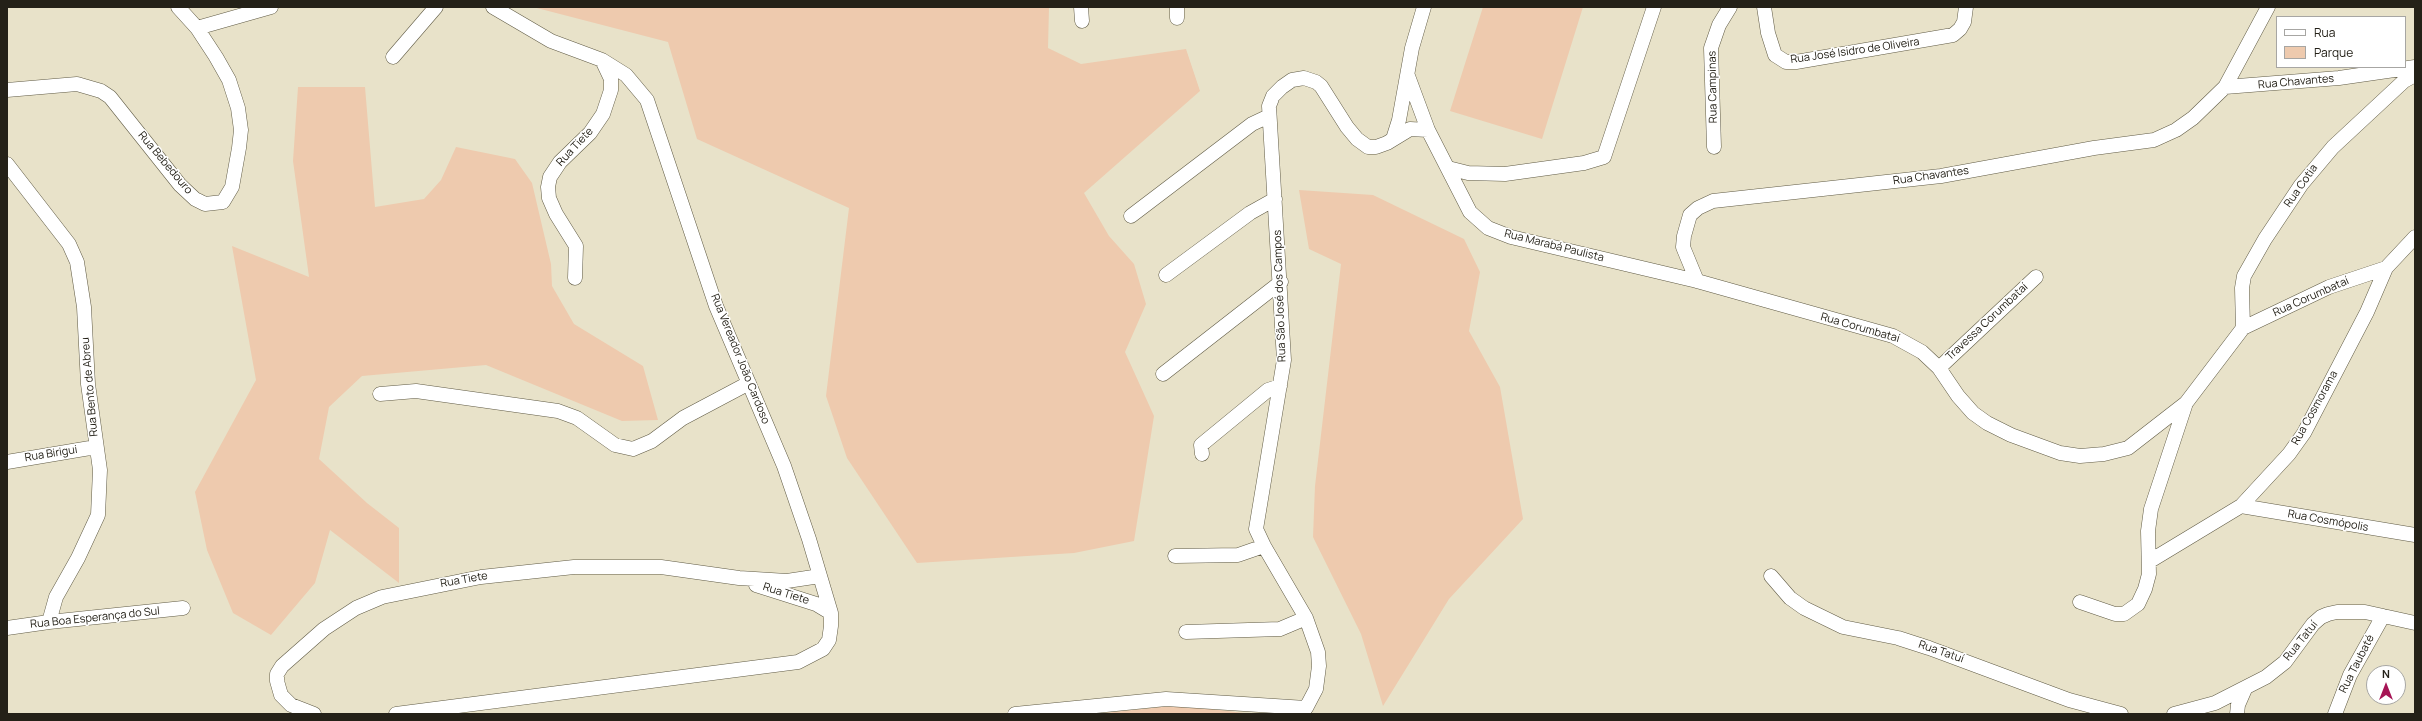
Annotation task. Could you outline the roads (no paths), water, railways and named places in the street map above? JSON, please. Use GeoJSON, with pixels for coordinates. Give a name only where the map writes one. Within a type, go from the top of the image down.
{"type":"FeatureCollection","features":[{"type":"Feature","properties":{"kind":"street"},"geometry":{"type":"LineString","coordinates":[[178,7],[197,28],[271,7]]}},
{"type":"Feature","properties":{"kind":"street"},"geometry":{"type":"LineString","coordinates":[[393,57],[436,7]]}},
{"type":"Feature","properties":{"kind":"street","name":"Rua Vereador João Cardoso"},"geometry":{"type":"LineString","coordinates":[[396,714],[798,662],[823,649],[829,640],[831,613],[784,466],[716,306],[647,100],[626,75],[602,60],[551,41],[493,7]]}},
{"type":"Feature","properties":{"kind":"street"},"geometry":{"type":"LineString","coordinates":[[1393,139],[1408,76],[1412,48],[1424,7]]}},
{"type":"Feature","properties":{"kind":"street"},"geometry":{"type":"LineString","coordinates":[[1448,168],[1468,173],[1505,174],[1584,163],[1604,157],[1654,7]]}},
{"type":"Feature","properties":{"kind":"street","name":"Rua Campinas"},"geometry":{"type":"LineString","coordinates":[[1714,147],[1712,48],[1719,25],[1730,7]]}},
{"type":"Feature","properties":{"kind":"street","name":"Rua José Isidro de Oliveira"},"geometry":{"type":"LineString","coordinates":[[1764,7],[1770,43],[1775,56],[1786,62],[1796,62],[1953,35],[1960,29],[1964,22],[1966,7]]}},
{"type":"Feature","properties":{"kind":"street","name":"Rua Chavantes"},"geometry":{"type":"LineString","coordinates":[[1697,281],[1684,247],[1684,236],[1690,215],[1698,208],[1713,201],[1850,188],[1941,176],[2094,148],[2154,140],[2176,130],[2193,118],[2225,87],[2268,7]]}},
{"type":"Feature","properties":{"kind":"street","name":"Rua Bebedouro"},"geometry":{"type":"LineString","coordinates":[[7,90],[77,84],[101,91],[110,97],[180,185],[195,199],[205,204],[223,202],[232,188],[241,130],[238,108],[228,80],[197,28]]}},
{"type":"Feature","properties":{"kind":"street","name":"Rua Tiete"},"geometry":{"type":"LineString","coordinates":[[575,278],[577,261],[576,246],[556,214],[549,198],[548,187],[550,177],[560,162],[590,133],[603,114],[611,90],[611,79],[602,60]]}},
{"type":"Feature","properties":{"kind":"street","name":"Rua Chavantes"},"geometry":{"type":"LineString","coordinates":[[2225,87],[2340,78],[2415,67]]}},
{"type":"Feature","properties":{"kind":"street","name":"Rua Cotia"},"geometry":{"type":"LineString","coordinates":[[2243,328],[2242,288],[2244,276],[2265,239],[2300,185],[2333,147],[2404,81],[2415,75]]}},
{"type":"Feature","properties":{"kind":"street","name":"Rua Marabá Paulista"},"geometry":{"type":"LineString","coordinates":[[1408,76],[1428,130],[1470,212],[1488,228],[1510,237],[1697,281]]}},
{"type":"Feature","properties":{"kind":"street","name":"Rua São José dos Campos"},"geometry":{"type":"LineString","coordinates":[[1306,708],[1316,689],[1319,666],[1318,652],[1306,618],[1264,546],[1256,529],[1284,360],[1281,282],[1269,116],[1273,96],[1292,80],[1304,78],[1316,82],[1321,86],[1347,127],[1362,144],[1376,147],[1393,139],[1410,128],[1428,130]]}},
{"type":"Feature","properties":{"kind":"street"},"geometry":{"type":"LineString","coordinates":[[1131,216],[1252,124],[1269,116]]}},
{"type":"Feature","properties":{"kind":"street","name":"Rua Bento de Abreu"},"geometry":{"type":"LineString","coordinates":[[7,164],[69,244],[77,262],[82,287],[88,384],[100,470],[98,515],[78,558],[56,597],[49,622]]}},
{"type":"Feature","properties":{"kind":"street"},"geometry":{"type":"LineString","coordinates":[[1166,275],[1250,213],[1275,199]]}},
{"type":"Feature","properties":{"kind":"street","name":"Rua Corumbataí"},"geometry":{"type":"LineString","coordinates":[[2243,328],[2329,287],[2386,268],[2415,238]]}},
{"type":"Feature","properties":{"kind":"street","name":"Rua Cosmorama"},"geometry":{"type":"LineString","coordinates":[[2150,561],[2241,506],[2289,454],[2304,433],[2367,312],[2386,268]]}},
{"type":"Feature","properties":{"kind":"street","name":"Travessa Corumbataí"},"geometry":{"type":"LineString","coordinates":[[1939,368],[2036,277]]}},
{"type":"Feature","properties":{"kind":"street","name":"Rua Corumbataí"},"geometry":{"type":"LineString","coordinates":[[1697,281],[1893,336],[1922,352],[1939,368],[1958,396],[1973,413],[1987,423],[2011,435],[2060,453],[2080,456],[2104,454],[2128,448],[2186,403]]}},
{"type":"Feature","properties":{"kind":"street"},"geometry":{"type":"LineString","coordinates":[[1163,374],[1281,282]]}},
{"type":"Feature","properties":{"kind":"street"},"geometry":{"type":"LineString","coordinates":[[2080,602],[2116,614],[2124,614],[2131,610],[2145,589],[2150,561],[2148,531],[2151,508],[2186,403],[2243,328]]}},
{"type":"Feature","properties":{"kind":"street"},"geometry":{"type":"LineString","coordinates":[[380,394],[416,391],[558,411],[577,418],[615,445],[633,449],[652,441],[682,418],[749,383]]}},
{"type":"Feature","properties":{"kind":"street"},"geometry":{"type":"LineString","coordinates":[[1202,454],[1201,445],[1268,390],[1280,386]]}},
{"type":"Feature","properties":{"kind":"street"},"geometry":{"type":"LineString","coordinates":[[1248,407],[1263,408],[1274,418]]}},
{"type":"Feature","properties":{"kind":"street","name":"Rua Birigui"},"geometry":{"type":"LineString","coordinates":[[7,462],[96,447]]}},
{"type":"Feature","properties":{"kind":"street","name":"Rua Cosmópolis"},"geometry":{"type":"LineString","coordinates":[[2241,506],[2415,535]]}},
{"type":"Feature","properties":{"kind":"street"},"geometry":{"type":"LineString","coordinates":[[1175,556],[1238,555],[1264,546]]}},
{"type":"Feature","properties":{"kind":"street","name":"Rua Tiete"},"geometry":{"type":"LineString","coordinates":[[314,714],[291,705],[281,695],[277,681],[277,674],[282,666],[324,629],[356,608],[382,597],[481,577],[574,567],[661,567],[739,578],[787,581],[820,576]]}},
{"type":"Feature","properties":{"kind":"street","name":"Rua Tatuí"},"geometry":{"type":"LineString","coordinates":[[1771,576],[1790,598],[1804,608],[1843,627],[1898,638],[2069,700],[2121,714]]}},
{"type":"Feature","properties":{"kind":"street","name":"Rua Tiete"},"geometry":{"type":"LineString","coordinates":[[739,578],[809,602],[831,613]]}},
{"type":"Feature","properties":{"kind":"street","name":"Rua Boa Esperança do Sul"},"geometry":{"type":"LineString","coordinates":[[7,628],[49,622],[183,608]]}},
{"type":"Feature","properties":{"kind":"street","name":"Rua Tatuí"},"geometry":{"type":"LineString","coordinates":[[2174,714],[2215,703],[2266,678],[2285,662],[2321,617],[2337,612],[2352,611],[2415,622]]}},
{"type":"Feature","properties":{"kind":"street","name":"Rua Taubaté"},"geometry":{"type":"LineString","coordinates":[[2335,714],[2350,675],[2383,616]]}},
{"type":"Feature","properties":{"kind":"street"},"geometry":{"type":"LineString","coordinates":[[1186,632],[1274,630],[1306,618]]}},
{"type":"Feature","properties":{"kind":"street"},"geometry":{"type":"LineString","coordinates":[[2237,714],[2238,705],[2245,689]]}},
{"type":"Feature","properties":{"kind":"street"},"geometry":{"type":"LineString","coordinates":[[1015,714],[1166,699],[1306,708]]}},
{"type":"Feature","properties":{"kind":"street"},"geometry":{"type":"LineString","coordinates":[[1282,714],[1287,711],[1306,708]]}}]}
